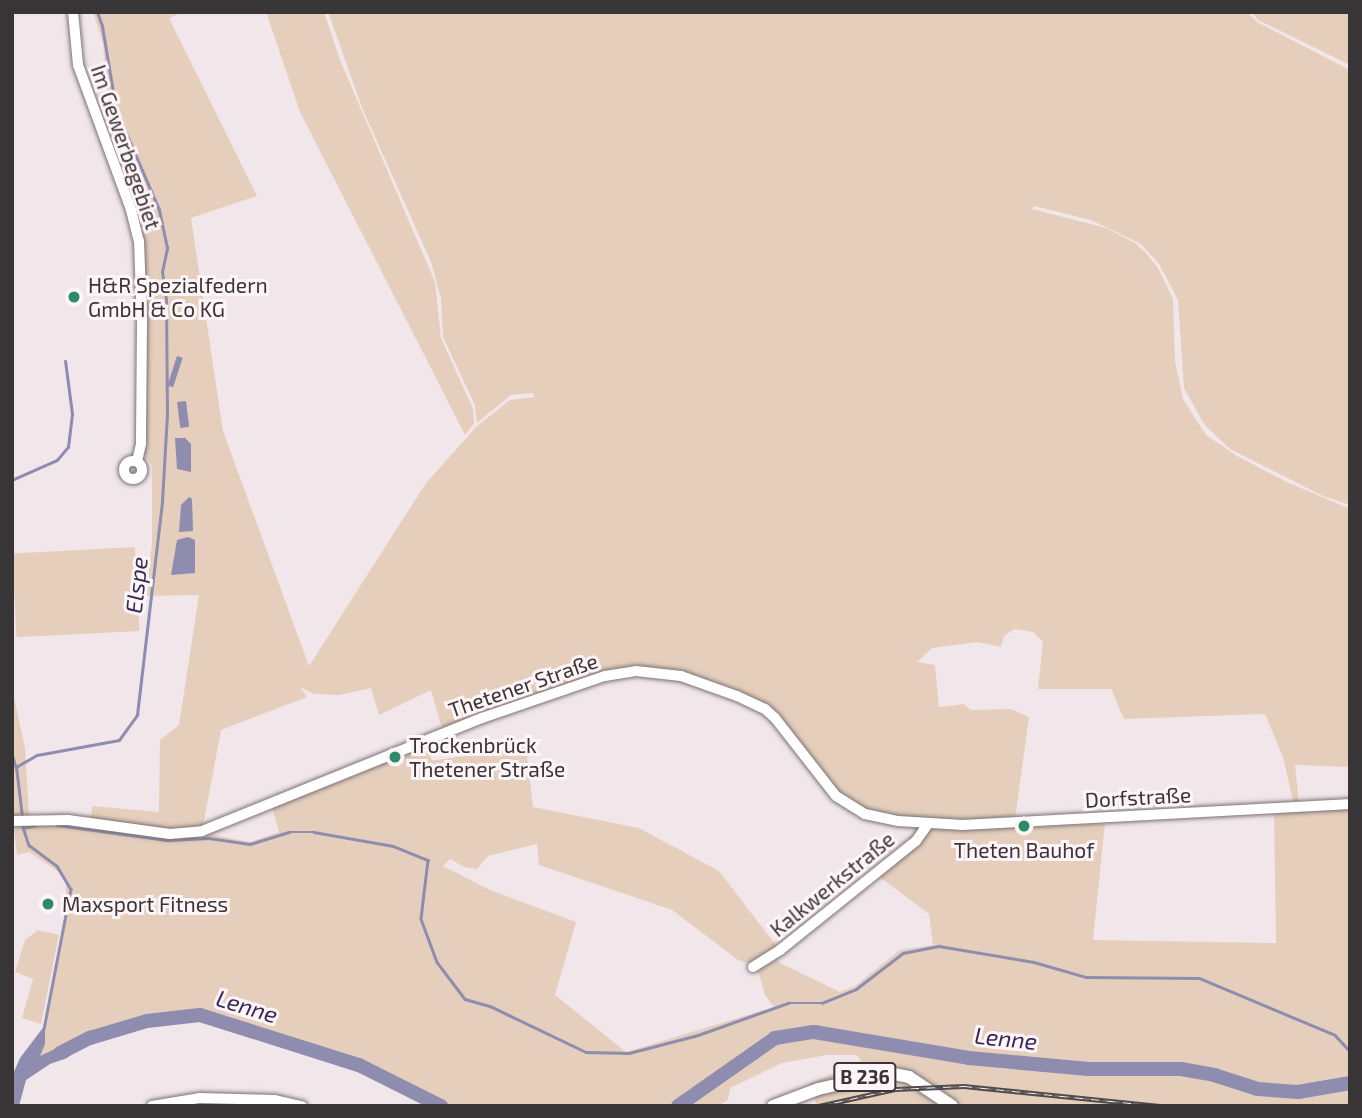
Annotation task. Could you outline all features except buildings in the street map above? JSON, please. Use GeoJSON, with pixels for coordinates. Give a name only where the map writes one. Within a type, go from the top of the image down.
{"type":"FeatureCollection","features":[{"type":"Feature","properties":{"kind":"main road","name":"B 236"},"geometry":{"type":"LineString","coordinates":[[773,1106],[818,1089],[890,1073],[909,1077],[952,1106]]}},
{"type":"Feature","properties":{"kind":"street","name":"Im Gewerbegebiet"},"geometry":{"type":"LineString","coordinates":[[73,12],[78,65],[131,210],[139,241],[142,336],[141,444],[137,462]]}},
{"type":"Feature","properties":{"kind":"street","name":"Thetener Straße"},"geometry":{"type":"LineString","coordinates":[[13,821],[31,818],[68,820],[170,834],[202,831],[482,718],[605,676],[656,671],[703,683],[765,709],[831,790],[855,810],[898,821],[928,824]]}},
{"type":"Feature","properties":{"kind":"street","name":"Dorfstraße"},"geometry":{"type":"LineString","coordinates":[[928,824],[1023,823],[1350,804]]}},
{"type":"Feature","properties":{"kind":"street","name":"Kalkwerkstraße"},"geometry":{"type":"LineString","coordinates":[[753,967],[780,950],[916,841],[928,824]]}},
{"type":"Feature","properties":{"kind":"street"},"geometry":{"type":"LineString","coordinates":[[152,1106],[165,1101],[275,1100],[302,1106]]}},
{"type":"Feature","properties":{"kind":"shaded area"},"geometry":{"type":"Polygon","coordinates":[[[93,12],[183,12],[169,18],[257,196],[191,218],[223,431],[309,666],[426,483],[477,426],[510,400],[535,397],[532,393],[511,395],[477,423],[475,405],[443,337],[441,298],[431,262],[363,110],[328,12],[1248,12],[1257,22],[1350,70],[1350,505],[1323,496],[1230,449],[1204,424],[1184,388],[1178,300],[1159,264],[1141,244],[1091,220],[1034,206],[1032,209],[1106,228],[1135,243],[1146,253],[1158,268],[1173,299],[1175,361],[1183,399],[1206,435],[1237,456],[1287,482],[1350,509],[1350,767],[1295,765],[1299,804],[1294,805],[1283,757],[1265,714],[1124,719],[1111,689],[1038,689],[1043,642],[1033,632],[1014,629],[1004,636],[1001,647],[977,642],[932,648],[917,662],[935,665],[939,707],[964,704],[971,710],[1011,709],[1029,717],[1015,820],[944,821],[880,815],[846,801],[785,724],[735,690],[676,670],[648,667],[621,670],[446,728],[441,725],[431,690],[379,715],[371,688],[339,695],[314,694],[300,687],[307,697],[221,730],[203,826],[179,830],[91,819],[92,806],[159,812],[160,740],[179,725],[199,595],[146,596],[152,543],[152,465],[144,455],[146,325],[140,163],[108,103],[103,43],[93,12]]]}},
{"type":"Feature","properties":{"kind":"shaded area"},"geometry":{"type":"Polygon","coordinates":[[[266,12],[324,12],[340,60],[435,282],[441,338],[473,409],[474,423],[465,435],[300,112],[266,12]]]}},
{"type":"Feature","properties":{"kind":"shaded area"},"geometry":{"type":"Polygon","coordinates":[[[1252,12],[1350,12],[1350,65],[1258,20],[1252,12]]]}},
{"type":"Feature","properties":{"kind":"shaded area"},"geometry":{"type":"Polygon","coordinates":[[[135,547],[139,631],[17,637],[12,553],[135,547]]]}},
{"type":"Feature","properties":{"kind":"shaded area"},"geometry":{"type":"Polygon","coordinates":[[[12,688],[25,748],[29,815],[13,816],[12,812],[12,688]]]}},
{"type":"Feature","properties":{"kind":"shaded area"},"geometry":{"type":"Polygon","coordinates":[[[420,747],[429,752],[432,760],[437,760],[526,747],[533,807],[639,828],[719,871],[778,948],[778,962],[840,992],[855,986],[900,950],[933,945],[929,914],[877,875],[934,827],[982,829],[1105,823],[1093,940],[1276,943],[1274,812],[1350,808],[1350,1106],[817,1106],[809,1084],[861,1061],[857,1055],[827,1055],[782,1063],[730,1088],[728,1100],[718,1106],[450,1106],[431,1094],[206,1016],[166,1020],[55,1049],[39,1057],[45,1044],[45,1025],[65,920],[66,881],[62,874],[29,852],[17,855],[14,830],[18,825],[35,823],[83,826],[174,839],[209,834],[250,842],[279,832],[272,808],[420,747]],[[537,844],[488,856],[477,869],[464,867],[450,859],[443,866],[490,890],[576,922],[555,995],[626,1052],[774,1007],[765,995],[759,974],[750,964],[738,960],[672,910],[539,865],[537,844]]]}},
{"type":"Feature","properties":{"kind":"shaded area"},"geometry":{"type":"Polygon","coordinates":[[[38,930],[59,935],[41,1024],[22,1018],[33,979],[15,972],[25,940],[38,930]]]}},
{"type":"Feature","properties":{"kind":"water"},"geometry":{"type":"Polygon","coordinates":[[[177,356],[183,358],[173,387],[167,385],[177,356]]]}},
{"type":"Feature","properties":{"kind":"water"},"geometry":{"type":"Polygon","coordinates":[[[186,401],[189,427],[180,428],[177,402],[186,401]]]}},
{"type":"Feature","properties":{"kind":"water"},"geometry":{"type":"Polygon","coordinates":[[[175,438],[185,438],[191,444],[191,472],[177,469],[175,438]]]}},
{"type":"Feature","properties":{"kind":"water"},"geometry":{"type":"Polygon","coordinates":[[[189,497],[192,499],[193,531],[179,532],[181,505],[189,497]]]}},
{"type":"Feature","properties":{"kind":"water"},"geometry":{"type":"Polygon","coordinates":[[[188,537],[195,540],[195,573],[171,575],[177,540],[188,537]]]}},
{"type":"Feature","properties":{"kind":"water"},"geometry":{"type":"Polygon","coordinates":[[[45,1025],[45,1044],[40,1056],[55,1049],[85,1043],[67,1058],[50,1064],[26,1080],[19,1106],[12,1106],[12,1076],[20,1058],[45,1025]]]}},
{"type":"Feature","properties":{"kind":"waterway","name":"Elspe"},"geometry":{"type":"LineString","coordinates":[[22,817],[16,767],[37,755],[119,740],[137,715],[162,501],[167,415],[166,300],[162,272],[167,248],[159,210],[116,110],[102,26],[97,12]]}},
{"type":"Feature","properties":{"kind":"waterway"},"geometry":{"type":"LineString","coordinates":[[12,480],[57,460],[68,447],[72,414],[65,361]]}},
{"type":"Feature","properties":{"kind":"waterway"},"geometry":{"type":"LineString","coordinates":[[12,754],[16,767]]}},
{"type":"Feature","properties":{"kind":"waterway"},"geometry":{"type":"LineString","coordinates":[[23,828],[36,825]]}},
{"type":"Feature","properties":{"kind":"waterway"},"geometry":{"type":"LineString","coordinates":[[57,825],[167,840],[209,838],[250,844],[289,832],[314,832],[393,846],[428,860],[421,919],[437,962],[465,999],[490,1006],[586,1052],[629,1053],[698,1035],[788,1003],[822,1003],[856,989],[903,953],[939,946],[1034,962],[1086,977],[1199,978],[1335,1035],[1350,1051]]}},
{"type":"Feature","properties":{"kind":"waterway","name":"Elspe"},"geometry":{"type":"LineString","coordinates":[[23,827],[29,845],[57,866],[71,889],[44,1029]]}},
{"type":"Feature","properties":{"kind":"waterway","name":"Lenne"},"geometry":{"type":"LineString","coordinates":[[60,1053],[90,1038],[147,1021],[200,1015],[359,1065],[441,1106]]}},
{"type":"Feature","properties":{"kind":"waterway","name":"Lenne"},"geometry":{"type":"LineString","coordinates":[[678,1106],[775,1038],[814,1032],[969,1058],[1088,1069],[1181,1069],[1214,1075],[1258,1089],[1298,1092],[1350,1083]]}},
{"type":"Feature","properties":{"kind":"railway"},"geometry":{"type":"LineString","coordinates":[[819,1106],[895,1089],[964,1086],[1160,1106]]}},
{"type":"Feature","properties":{"kind":"place","name":"H&R Spezialfedern GmbH & Co KG"},"geometry":{"type":"Point","coordinates":[74,297]}},
{"type":"Feature","properties":{"kind":"place","name":"Trockenbrück Thetener Straße"},"geometry":{"type":"Point","coordinates":[395,757]}},
{"type":"Feature","properties":{"kind":"place","name":"Theten Bauhof"},"geometry":{"type":"Point","coordinates":[1024,826]}},
{"type":"Feature","properties":{"kind":"place","name":"Maxsport Fitness"},"geometry":{"type":"Point","coordinates":[48,904]}}]}
